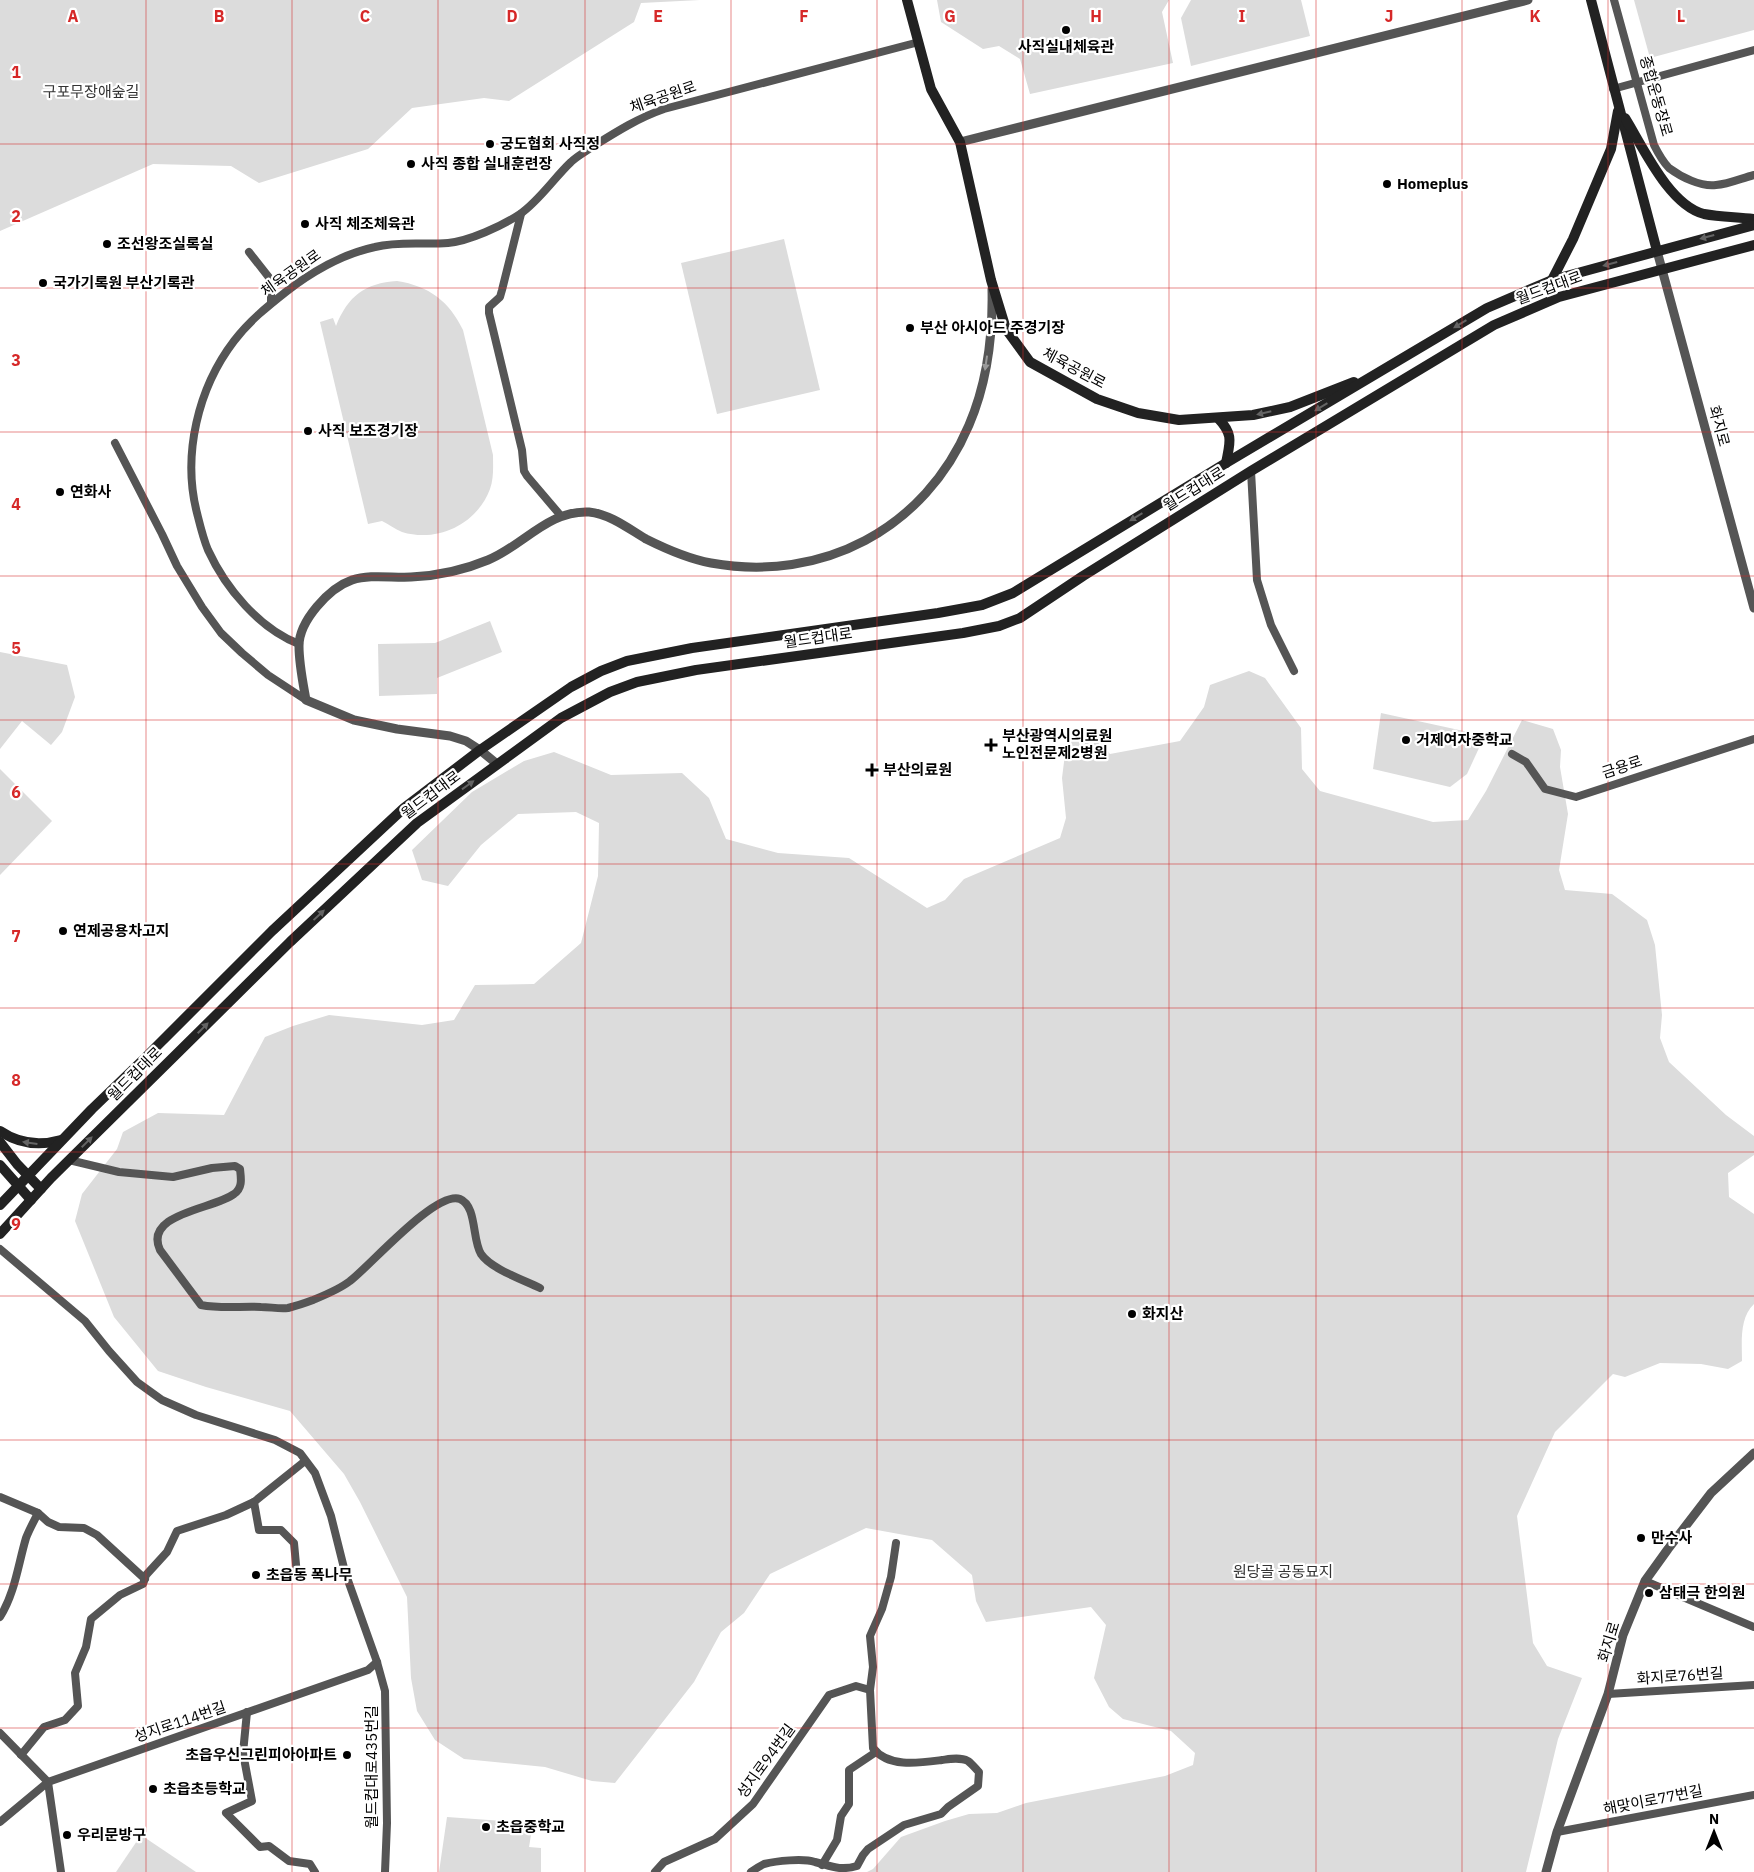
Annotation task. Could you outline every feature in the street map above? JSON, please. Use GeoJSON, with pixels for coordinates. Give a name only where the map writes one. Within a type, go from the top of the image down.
{"type":"FeatureCollection","features":[{"type":"Feature","properties":{"kind":"main road","name":"체육공원로"},"geometry":{"type":"LineString","coordinates":[[907,0],[931,89],[960,142],[991,280],[1006,329],[1030,362],[1098,399],[1138,413],[1180,420],[1253,415],[1290,407],[1376,374]]}},
{"type":"Feature","properties":{"kind":"main road"},"geometry":{"type":"LineString","coordinates":[[1591,0],[1613,89],[1658,251]]}},
{"type":"Feature","properties":{"kind":"main road"},"geometry":{"type":"LineString","coordinates":[[1618,107],[1659,174],[1687,205],[1703,213],[1754,219]]}},
{"type":"Feature","properties":{"kind":"main road"},"geometry":{"type":"LineString","coordinates":[[1552,280],[1573,239],[1611,149],[1618,107]]}},
{"type":"Feature","properties":{"kind":"main road","name":"월드컵대로"},"geometry":{"type":"LineString","coordinates":[[0,1205],[61,1140],[272,930],[404,808],[480,750],[571,687],[601,671],[627,661],[692,648],[982,605],[1012,593],[1487,308],[1552,280],[1754,224]]}},
{"type":"Feature","properties":{"kind":"main road","name":"월드컵대로"},"geometry":{"type":"LineString","coordinates":[[0,1234],[69,1160],[290,942],[417,823],[583,704],[637,682],[696,670],[963,633],[999,626],[1020,618],[1083,576],[1251,471],[1494,326],[1559,297],[1754,245]]}},
{"type":"Feature","properties":{"kind":"main road"},"geometry":{"type":"LineString","coordinates":[[1218,418],[1227,427],[1230,435],[1226,463]]}},
{"type":"Feature","properties":{"kind":"main road"},"geometry":{"type":"LineString","coordinates":[[0,1132],[26,1143],[40,1144],[61,1140]]}},
{"type":"Feature","properties":{"kind":"main road"},"geometry":{"type":"LineString","coordinates":[[0,1142],[41,1189]]}},
{"type":"Feature","properties":{"kind":"main road"},"geometry":{"type":"LineString","coordinates":[[0,1165],[31,1200]]}},
{"type":"Feature","properties":{"kind":"street"},"geometry":{"type":"LineString","coordinates":[[960,142],[1528,0]]}},
{"type":"Feature","properties":{"kind":"street","name":"종합운동장로"},"geometry":{"type":"LineString","coordinates":[[1614,0],[1654,145],[1669,167],[1690,179],[1716,185],[1754,175]]}},
{"type":"Feature","properties":{"kind":"street","name":"체육공원로"},"geometry":{"type":"LineString","coordinates":[[298,644],[282,637],[264,624],[231,588],[208,549],[195,507],[191,484],[190,460],[201,407],[209,385],[233,342],[249,323],[312,273],[354,252],[398,243],[450,242],[472,236],[521,214],[573,160],[618,130],[644,116],[664,109],[918,42]]}},
{"type":"Feature","properties":{"kind":"street"},"geometry":{"type":"LineString","coordinates":[[1613,89],[1754,50]]}},
{"type":"Feature","properties":{"kind":"street"},"geometry":{"type":"LineString","coordinates":[[521,214],[500,297],[490,307],[489,313],[522,450],[524,471],[561,516]]}},
{"type":"Feature","properties":{"kind":"street","name":"화지로"},"geometry":{"type":"LineString","coordinates":[[1658,251],[1754,608]]}},
{"type":"Feature","properties":{"kind":"street"},"geometry":{"type":"LineString","coordinates":[[250,252],[271,280],[271,304]]}},
{"type":"Feature","properties":{"kind":"street"},"geometry":{"type":"LineString","coordinates":[[306,700],[298,644],[304,627],[312,613],[323,599],[337,587],[353,579],[411,577],[460,570],[488,560],[512,548],[548,521],[561,516],[578,512],[592,512],[688,557],[710,563],[770,566],[791,564],[833,555],[880,533],[894,524],[927,491],[946,467],[970,424],[983,382],[990,328],[991,280]]}},
{"type":"Feature","properties":{"kind":"street"},"geometry":{"type":"LineString","coordinates":[[115,443],[177,566],[202,607],[221,633],[268,675],[306,700],[354,720],[397,729],[450,736],[466,741],[498,764]]}},
{"type":"Feature","properties":{"kind":"street"},"geometry":{"type":"LineString","coordinates":[[1251,471],[1257,580],[1271,625],[1294,671]]}},
{"type":"Feature","properties":{"kind":"street","name":"금용로"},"geometry":{"type":"LineString","coordinates":[[1512,754],[1526,762],[1545,789],[1576,797],[1754,739]]}},
{"type":"Feature","properties":{"kind":"street"},"geometry":{"type":"LineString","coordinates":[[69,1160],[119,1172],[173,1177],[212,1168],[235,1166],[240,1169],[242,1181],[234,1194],[166,1222],[157,1236],[156,1241],[160,1250],[201,1305],[218,1308],[260,1306],[286,1308],[314,1300],[350,1282],[422,1214],[449,1199],[456,1198],[467,1204],[481,1254],[494,1265],[540,1288]]}},
{"type":"Feature","properties":{"kind":"street"},"geometry":{"type":"LineString","coordinates":[[0,1249],[85,1321],[137,1382],[162,1400],[196,1415],[275,1440],[300,1453],[305,1460],[254,1502],[226,1515],[177,1531],[167,1552],[143,1584],[120,1595],[91,1619],[86,1647],[74,1673],[78,1706],[65,1720],[44,1727],[21,1755]]}},
{"type":"Feature","properties":{"kind":"street","name":"화지로"},"geometry":{"type":"LineString","coordinates":[[1546,1872],[1557,1832],[1608,1694],[1623,1634],[1645,1581],[1711,1493],[1754,1453]]}},
{"type":"Feature","properties":{"kind":"street","name":"월드컵대로435번길"},"geometry":{"type":"LineString","coordinates":[[305,1460],[315,1474],[331,1516],[345,1572],[377,1662],[385,1691],[387,1823],[385,1872]]}},
{"type":"Feature","properties":{"kind":"street"},"geometry":{"type":"LineString","coordinates":[[0,1497],[38,1513],[48,1522],[59,1527],[84,1528],[96,1535],[145,1579]]}},
{"type":"Feature","properties":{"kind":"street"},"geometry":{"type":"LineString","coordinates":[[254,1502],[260,1530],[281,1530],[294,1543],[297,1575]]}},
{"type":"Feature","properties":{"kind":"street"},"geometry":{"type":"LineString","coordinates":[[0,1617],[18,1576],[27,1537],[38,1513]]}},
{"type":"Feature","properties":{"kind":"street"},"geometry":{"type":"LineString","coordinates":[[751,1872],[763,1864],[789,1861],[814,1861],[828,1867],[849,1869],[857,1866],[868,1849],[904,1826],[941,1814],[978,1786],[979,1772],[968,1762],[957,1758],[918,1764],[887,1760],[872,1748],[870,1690],[873,1667],[870,1636],[882,1609],[891,1577],[896,1543]]}},
{"type":"Feature","properties":{"kind":"street"},"geometry":{"type":"LineString","coordinates":[[1645,1581],[1754,1627]]}},
{"type":"Feature","properties":{"kind":"street","name":"성지로114번길"},"geometry":{"type":"LineString","coordinates":[[0,1822],[48,1782],[368,1670],[377,1662]]}},
{"type":"Feature","properties":{"kind":"street","name":"화지로76번길"},"geometry":{"type":"LineString","coordinates":[[1608,1694],[1754,1684]]}},
{"type":"Feature","properties":{"kind":"street","name":"성지로94번길"},"geometry":{"type":"LineString","coordinates":[[655,1872],[664,1862],[715,1839],[753,1804],[829,1695],[856,1686],[870,1690]]}},
{"type":"Feature","properties":{"kind":"street"},"geometry":{"type":"LineString","coordinates":[[247,1712],[243,1753],[252,1801],[226,1813],[260,1847],[269,1846],[290,1861],[310,1864],[315,1872]]}},
{"type":"Feature","properties":{"kind":"street"},"geometry":{"type":"LineString","coordinates":[[0,1733],[48,1782],[58,1870]]}},
{"type":"Feature","properties":{"kind":"street"},"geometry":{"type":"LineString","coordinates":[[822,1865],[836,1840],[841,1816],[849,1804],[849,1770],[876,1752]]}},
{"type":"Feature","properties":{"kind":"street","name":"해맞이로77번길"},"geometry":{"type":"LineString","coordinates":[[1557,1832],[1754,1795]]}},
{"type":"Feature","properties":{"kind":"green space","name":"구포무장애숲길"},"geometry":{"type":"Polygon","coordinates":[[[0,0],[700,0],[641,3],[634,22],[509,101],[484,98],[412,108],[368,149],[259,183],[231,166],[153,164],[0,231],[0,0]]]}},
{"type":"Feature","properties":{"kind":"green space"},"geometry":{"type":"Polygon","coordinates":[[[937,0],[1169,0],[1162,12],[1173,63],[1030,94],[1020,59],[999,46],[983,49],[941,22],[937,0]]]}},
{"type":"Feature","properties":{"kind":"green space"},"geometry":{"type":"Polygon","coordinates":[[[1191,0],[1301,0],[1310,36],[1191,66],[1181,18],[1191,0]]]}},
{"type":"Feature","properties":{"kind":"green space"},"geometry":{"type":"Polygon","coordinates":[[[1634,0],[1754,0],[1754,30],[1650,58],[1634,0]]]}},
{"type":"Feature","properties":{"kind":"green space"},"geometry":{"type":"Polygon","coordinates":[[[784,239],[820,390],[717,414],[681,263],[784,239]]]}},
{"type":"Feature","properties":{"kind":"green space"},"geometry":{"type":"Polygon","coordinates":[[[397,281],[419,287],[437,296],[451,311],[463,330],[493,455],[490,489],[476,512],[455,528],[429,535],[402,532],[382,521],[368,524],[320,322],[333,318],[336,326],[346,307],[359,293],[376,285],[397,281]]]}},
{"type":"Feature","properties":{"kind":"green space"},"geometry":{"type":"Polygon","coordinates":[[[490,621],[502,652],[437,678],[437,694],[379,696],[378,644],[435,643],[490,621]]]}},
{"type":"Feature","properties":{"kind":"green space"},"geometry":{"type":"Polygon","coordinates":[[[0,652],[67,665],[75,697],[62,732],[51,745],[22,721],[0,749],[0,652]]]}},
{"type":"Feature","properties":{"kind":"green space","name":"원당골 공동묘지"},"geometry":{"type":"Polygon","coordinates":[[[1249,671],[1265,678],[1301,728],[1302,769],[1320,791],[1433,822],[1468,820],[1486,791],[1522,720],[1553,729],[1561,750],[1560,767],[1568,814],[1559,870],[1565,890],[1612,894],[1647,920],[1655,945],[1662,1015],[1660,1038],[1669,1062],[1726,1115],[1754,1136],[1754,1155],[1728,1173],[1729,1197],[1754,1214],[1754,1304],[1749,1310],[1744,1323],[1742,1361],[1728,1369],[1701,1364],[1660,1363],[1625,1377],[1613,1374],[1555,1432],[1517,1516],[1533,1643],[1547,1666],[1582,1678],[1558,1739],[1526,1872],[867,1872],[873,1869],[901,1837],[945,1821],[969,1814],[997,1813],[1026,1803],[1165,1776],[1193,1765],[1195,1753],[1171,1731],[1123,1719],[1109,1707],[1094,1678],[1106,1625],[1091,1607],[986,1622],[976,1601],[972,1575],[932,1540],[866,1528],[770,1574],[744,1613],[721,1632],[694,1682],[615,1783],[592,1781],[545,1767],[464,1759],[435,1740],[417,1711],[411,1678],[407,1597],[344,1474],[290,1411],[158,1371],[114,1317],[75,1221],[82,1194],[117,1149],[123,1132],[158,1113],[224,1115],[265,1037],[329,1015],[422,1025],[454,1020],[475,985],[534,984],[581,943],[598,876],[599,823],[576,812],[518,814],[481,845],[448,886],[422,880],[412,850],[472,792],[524,761],[554,752],[611,775],[682,773],[709,798],[726,839],[778,853],[849,858],[927,908],[945,900],[964,879],[1060,838],[1066,818],[1062,778],[1067,738],[1091,730],[1110,754],[1180,741],[1204,707],[1210,685],[1249,671]]]}},
{"type":"Feature","properties":{"kind":"green space"},"geometry":{"type":"Polygon","coordinates":[[[1381,713],[1482,735],[1479,748],[1467,774],[1450,787],[1373,769],[1381,713]]]}},
{"type":"Feature","properties":{"kind":"green space"},"geometry":{"type":"Polygon","coordinates":[[[0,769],[52,821],[0,875],[0,769]]]}},
{"type":"Feature","properties":{"kind":"green space"},"geometry":{"type":"Polygon","coordinates":[[[447,1817],[533,1823],[529,1847],[541,1848],[541,1872],[439,1872],[447,1817]]]}},
{"type":"Feature","properties":{"kind":"green space"},"geometry":{"type":"Polygon","coordinates":[[[141,1835],[196,1872],[116,1872],[141,1835]]]}},
{"type":"Feature","properties":{"kind":"place","name":"사직실내체육관"},"geometry":{"type":"Point","coordinates":[1066,30]}},
{"type":"Feature","properties":{"kind":"place","name":"궁도협회 사직정"},"geometry":{"type":"Point","coordinates":[490,144]}},
{"type":"Feature","properties":{"kind":"place","name":"사직 종합 실내훈련장"},"geometry":{"type":"Point","coordinates":[411,164]}},
{"type":"Feature","properties":{"kind":"place","name":"Homeplus"},"geometry":{"type":"Point","coordinates":[1387,184]}},
{"type":"Feature","properties":{"kind":"place","name":"사직 체조체육관"},"geometry":{"type":"Point","coordinates":[305,224]}},
{"type":"Feature","properties":{"kind":"place","name":"조선왕조실록실"},"geometry":{"type":"Point","coordinates":[107,244]}},
{"type":"Feature","properties":{"kind":"place","name":"국가기록원 부산기록관"},"geometry":{"type":"Point","coordinates":[43,283]}},
{"type":"Feature","properties":{"kind":"place","name":"부산 아시아드 주경기장"},"geometry":{"type":"Point","coordinates":[910,328]}},
{"type":"Feature","properties":{"kind":"place","name":"사직 보조경기장"},"geometry":{"type":"Point","coordinates":[308,431]}},
{"type":"Feature","properties":{"kind":"place","name":"연화사"},"geometry":{"type":"Point","coordinates":[60,492]}},
{"type":"Feature","properties":{"kind":"place","name":"거제여자중학교"},"geometry":{"type":"Point","coordinates":[1406,740]}},
{"type":"Feature","properties":{"kind":"place","name":"부산광역시의료원 노인전문제2병원"},"geometry":{"type":"Point","coordinates":[991,745]}},
{"type":"Feature","properties":{"kind":"place","name":"부산의료원"},"geometry":{"type":"Point","coordinates":[872,770]}},
{"type":"Feature","properties":{"kind":"place","name":"연제공용차고지"},"geometry":{"type":"Point","coordinates":[63,931]}},
{"type":"Feature","properties":{"kind":"place","name":"화지산"},"geometry":{"type":"Point","coordinates":[1132,1314]}},
{"type":"Feature","properties":{"kind":"place","name":"만수사"},"geometry":{"type":"Point","coordinates":[1641,1538]}},
{"type":"Feature","properties":{"kind":"place","name":"초읍동 폭나무"},"geometry":{"type":"Point","coordinates":[256,1575]}},
{"type":"Feature","properties":{"kind":"place","name":"삼태극 한의원"},"geometry":{"type":"Point","coordinates":[1649,1593]}},
{"type":"Feature","properties":{"kind":"place","name":"초읍우신그린피아아파트"},"geometry":{"type":"Point","coordinates":[347,1755]}},
{"type":"Feature","properties":{"kind":"place","name":"초읍초등학교"},"geometry":{"type":"Point","coordinates":[153,1789]}},
{"type":"Feature","properties":{"kind":"place","name":"초읍중학교"},"geometry":{"type":"Point","coordinates":[486,1827]}},
{"type":"Feature","properties":{"kind":"place","name":"우리문방구"},"geometry":{"type":"Point","coordinates":[67,1835]}}]}
